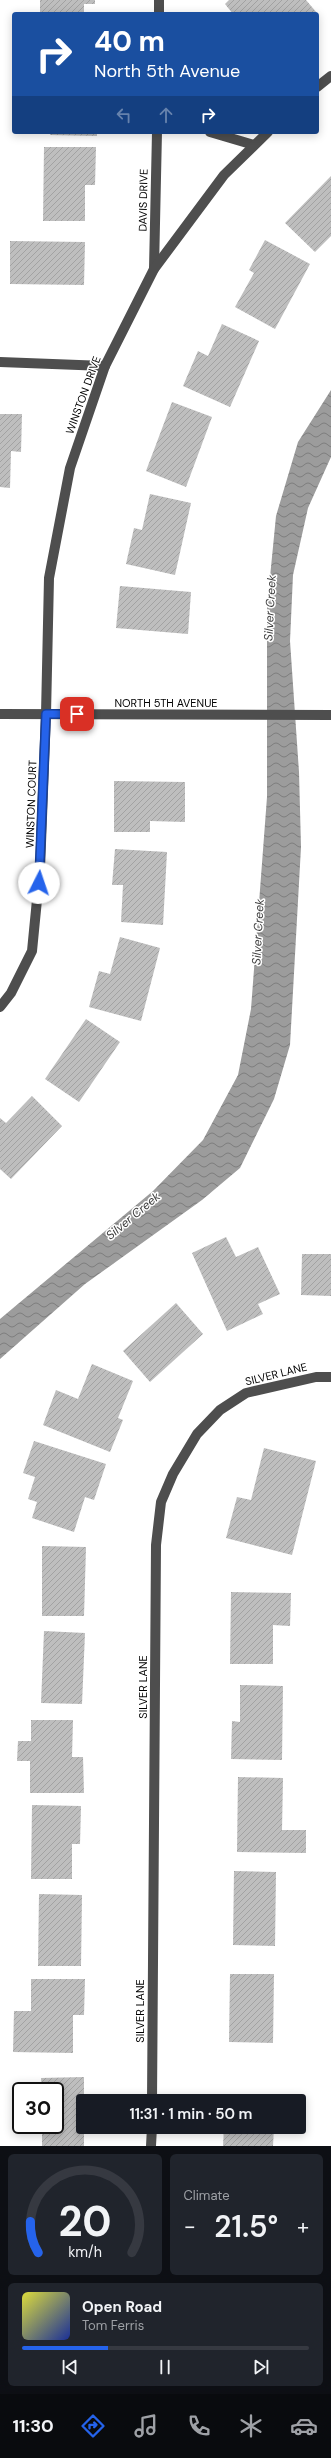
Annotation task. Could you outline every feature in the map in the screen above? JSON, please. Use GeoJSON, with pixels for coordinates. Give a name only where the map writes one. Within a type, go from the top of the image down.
{"type":"FeatureCollection","features":[{"type":"Feature","properties":{"kind":"street"},"geometry":{"type":"LineString","coordinates":[[159,0],[159,12]]}},
{"type":"Feature","properties":{"kind":"street"},"geometry":{"type":"LineString","coordinates":[[319,86],[331,76]]}},
{"type":"Feature","properties":{"kind":"street","name":"DAVIS DRIVE"},"geometry":{"type":"LineString","coordinates":[[154,269],[157,134]]}},
{"type":"Feature","properties":{"kind":"street"},"geometry":{"type":"LineString","coordinates":[[217,134],[254,145]]}},
{"type":"Feature","properties":{"kind":"street","name":"WINSTON DRIVE"},"geometry":{"type":"LineString","coordinates":[[46,714],[49,578],[70,468],[105,366],[154,269],[224,175],[266,134]]}},
{"type":"Feature","properties":{"kind":"street"},"geometry":{"type":"LineString","coordinates":[[0,362],[105,366]]}},
{"type":"Feature","properties":{"kind":"street","name":"NORTH 5TH AVENUE"},"geometry":{"type":"LineString","coordinates":[[0,714],[331,715]]}},
{"type":"Feature","properties":{"kind":"street","name":"WINSTON COURT"},"geometry":{"type":"LineString","coordinates":[[0,1007],[11,993],[32,951],[40,869],[46,714]]}},
{"type":"Feature","properties":{"kind":"street","name":"SILVER LANE"},"geometry":{"type":"LineString","coordinates":[[152,2094],[156,1545],[161,1502],[173,1474],[197,1434],[220,1410],[246,1393],[316,1377],[331,1377]]}},
{"type":"Feature","properties":{"kind":"street"},"geometry":{"type":"LineString","coordinates":[[151,2146],[152,2134]]}},
{"type":"Feature","properties":{"kind":"water","name":"Silver Creek"},"geometry":{"type":"Polygon","coordinates":[[[331,390],[331,457],[308,508],[293,575],[290,641],[299,772],[301,847],[290,1045],[274,1099],[240,1168],[202,1200],[85,1284],[0,1359],[0,1319],[153,1191],[203,1140],[238,1075],[251,1009],[267,797],[267,608],[276,516],[298,442],[331,390]]]}},
{"type":"Feature","properties":{"kind":"building"},"geometry":{"type":"Polygon","coordinates":[[[40,0],[95,0],[95,4],[84,4],[84,12],[40,12],[40,0]]]}},
{"type":"Feature","properties":{"kind":"building"},"geometry":{"type":"Polygon","coordinates":[[[229,0],[306,0],[316,12],[231,12],[225,4],[229,0]]]}},
{"type":"Feature","properties":{"kind":"building"},"geometry":{"type":"Polygon","coordinates":[[[97,134],[97,136],[50,135],[97,134]]]}},
{"type":"Feature","properties":{"kind":"building"},"geometry":{"type":"Polygon","coordinates":[[[44,147],[96,147],[95,185],[85,185],[85,221],[43,221],[44,147]]]}},
{"type":"Feature","properties":{"kind":"building"},"geometry":{"type":"Polygon","coordinates":[[[331,176],[331,236],[315,252],[285,223],[331,176]]]}},
{"type":"Feature","properties":{"kind":"building"},"geometry":{"type":"Polygon","coordinates":[[[265,240],[310,264],[275,329],[235,307],[254,273],[249,270],[265,240]]]}},
{"type":"Feature","properties":{"kind":"building"},"geometry":{"type":"Polygon","coordinates":[[[10,241],[85,242],[84,285],[10,284],[10,241]]]}},
{"type":"Feature","properties":{"kind":"building"},"geometry":{"type":"Polygon","coordinates":[[[222,324],[259,341],[230,407],[183,386],[198,351],[208,356],[222,324]]]}},
{"type":"Feature","properties":{"kind":"building"},"geometry":{"type":"Polygon","coordinates":[[[172,402],[212,417],[186,487],[146,471],[172,402]]]}},
{"type":"Feature","properties":{"kind":"building"},"geometry":{"type":"Polygon","coordinates":[[[0,414],[22,414],[21,452],[11,451],[10,488],[0,487],[0,414]]]}},
{"type":"Feature","properties":{"kind":"building"},"geometry":{"type":"Polygon","coordinates":[[[150,494],[191,503],[175,575],[126,564],[134,528],[142,530],[150,494]]]}},
{"type":"Feature","properties":{"kind":"building"},"geometry":{"type":"Polygon","coordinates":[[[120,586],[191,592],[188,634],[116,628],[120,586]]]}},
{"type":"Feature","properties":{"kind":"building"},"geometry":{"type":"Polygon","coordinates":[[[114,781],[185,782],[185,822],[150,821],[150,832],[114,832],[114,781]]]}},
{"type":"Feature","properties":{"kind":"building"},"geometry":{"type":"Polygon","coordinates":[[[115,849],[167,852],[163,925],[121,922],[123,885],[112,885],[115,849]]]}},
{"type":"Feature","properties":{"kind":"building"},"geometry":{"type":"Polygon","coordinates":[[[120,937],[160,948],[141,1021],[89,1007],[99,971],[110,974],[120,937]]]}},
{"type":"Feature","properties":{"kind":"building"},"geometry":{"type":"Polygon","coordinates":[[[86,1019],[120,1042],[79,1102],[45,1079],[86,1019]]]}},
{"type":"Feature","properties":{"kind":"building"},"geometry":{"type":"Polygon","coordinates":[[[32,1096],[62,1126],[11,1179],[0,1169],[0,1118],[6,1123],[32,1096]]]}},
{"type":"Feature","properties":{"kind":"building"},"geometry":{"type":"Polygon","coordinates":[[[226,1237],[236,1257],[258,1247],[280,1294],[258,1304],[263,1314],[227,1331],[192,1253],[226,1237]]]}},
{"type":"Feature","properties":{"kind":"building"},"geometry":{"type":"Polygon","coordinates":[[[302,1254],[331,1254],[331,1296],[301,1295],[302,1254]]]}},
{"type":"Feature","properties":{"kind":"building"},"geometry":{"type":"Polygon","coordinates":[[[176,1303],[203,1334],[150,1382],[123,1351],[176,1303]]]}},
{"type":"Feature","properties":{"kind":"building"},"geometry":{"type":"Polygon","coordinates":[[[92,1364],[133,1381],[118,1418],[123,1420],[110,1452],[43,1425],[56,1390],[78,1399],[92,1364]]]}},
{"type":"Feature","properties":{"kind":"building"},"geometry":{"type":"Polygon","coordinates":[[[34,1441],[106,1464],[94,1500],[85,1497],[74,1532],[32,1518],[37,1502],[28,1499],[35,1477],[23,1473],[34,1441]]]}},
{"type":"Feature","properties":{"kind":"building"},"geometry":{"type":"Polygon","coordinates":[[[264,1448],[316,1461],[292,1555],[226,1538],[237,1497],[251,1500],[264,1448]]]}},
{"type":"Feature","properties":{"kind":"building"},"geometry":{"type":"Polygon","coordinates":[[[42,1546],[86,1547],[84,1616],[42,1616],[42,1546]]]}},
{"type":"Feature","properties":{"kind":"building"},"geometry":{"type":"Polygon","coordinates":[[[231,1592],[291,1593],[290,1626],[273,1625],[273,1664],[230,1664],[231,1592]]]}},
{"type":"Feature","properties":{"kind":"building"},"geometry":{"type":"Polygon","coordinates":[[[44,1631],[85,1633],[82,1704],[41,1703],[44,1631]]]}},
{"type":"Feature","properties":{"kind":"building"},"geometry":{"type":"Polygon","coordinates":[[[240,1685],[283,1686],[282,1760],[231,1759],[232,1721],[240,1722],[240,1685]]]}},
{"type":"Feature","properties":{"kind":"building"},"geometry":{"type":"Polygon","coordinates":[[[31,1720],[73,1720],[72,1757],[83,1757],[84,1793],[30,1793],[30,1761],[17,1761],[18,1741],[31,1741],[31,1720]]]}},
{"type":"Feature","properties":{"kind":"building"},"geometry":{"type":"Polygon","coordinates":[[[238,1777],[283,1778],[282,1830],[306,1830],[306,1853],[237,1852],[238,1777]]]}},
{"type":"Feature","properties":{"kind":"building"},"geometry":{"type":"Polygon","coordinates":[[[32,1805],[81,1806],[80,1844],[72,1844],[72,1879],[31,1879],[32,1805]]]}},
{"type":"Feature","properties":{"kind":"building"},"geometry":{"type":"Polygon","coordinates":[[[234,1871],[276,1872],[275,1946],[233,1945],[234,1871]]]}},
{"type":"Feature","properties":{"kind":"building"},"geometry":{"type":"Polygon","coordinates":[[[39,1894],[82,1895],[81,1966],[38,1966],[39,1894]]]}},
{"type":"Feature","properties":{"kind":"building"},"geometry":{"type":"Polygon","coordinates":[[[230,1974],[274,1974],[273,2043],[229,2042],[230,1974]]]}},
{"type":"Feature","properties":{"kind":"building"},"geometry":{"type":"Polygon","coordinates":[[[31,1979],[85,1979],[84,2015],[73,2015],[73,2053],[13,2052],[14,2011],[31,2011],[31,1979]]]}},
{"type":"Feature","properties":{"kind":"building"},"geometry":{"type":"Polygon","coordinates":[[[84,2077],[84,2094],[76,2094],[76,2134],[84,2134],[84,2146],[42,2146],[42,2134],[64,2134],[64,2082],[41,2082],[41,2078],[84,2077]]]}},
{"type":"Feature","properties":{"kind":"building"},"geometry":{"type":"Polygon","coordinates":[[[224,2134],[274,2134],[273,2146],[223,2146],[224,2134]]]}},
{"type":"Feature","properties":{"kind":"route"},"geometry":{"type":"LineString","coordinates":[[39,883],[46,714],[77,714]]}}]}
